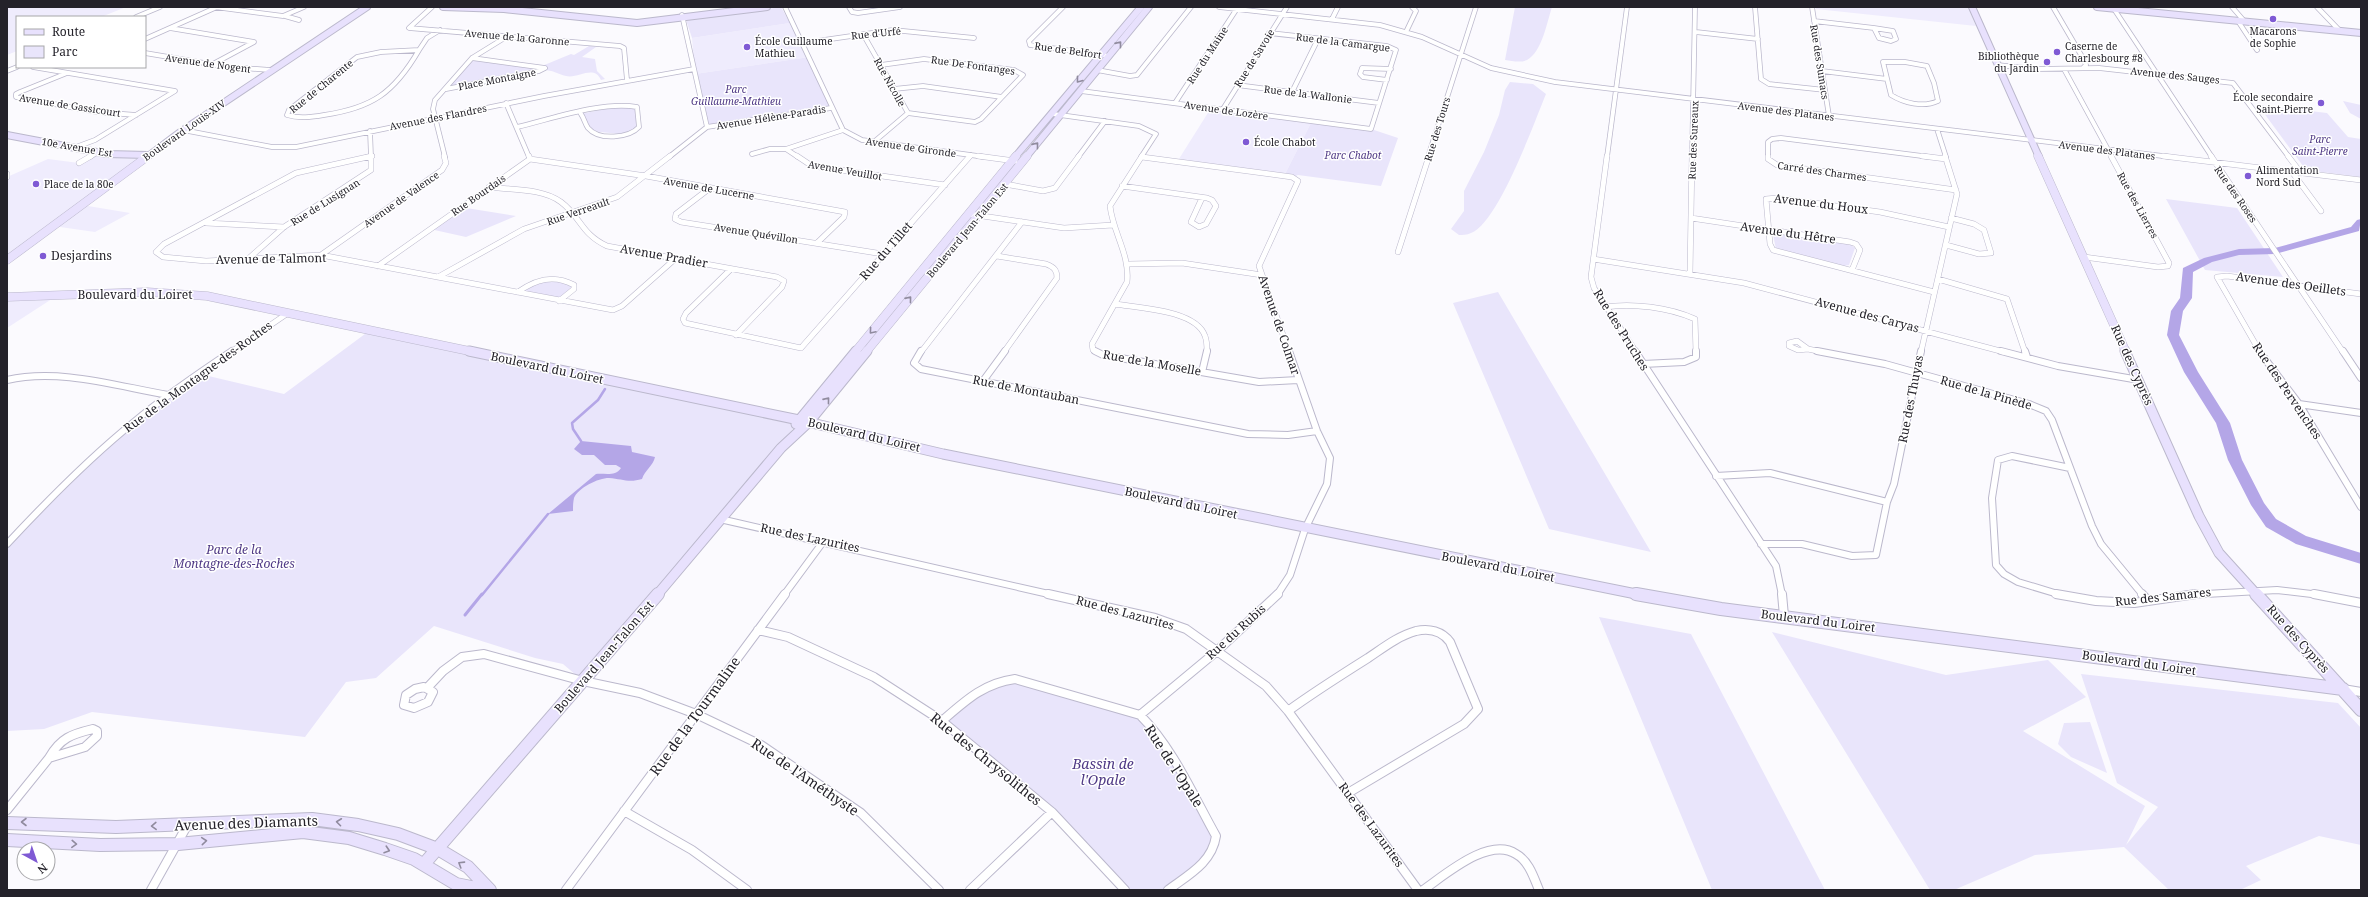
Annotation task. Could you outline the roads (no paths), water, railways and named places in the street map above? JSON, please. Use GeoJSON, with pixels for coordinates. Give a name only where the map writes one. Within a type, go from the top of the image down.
{"type":"FeatureCollection","features":[{"type":"Feature","properties":{"kind":"street"},"geometry":{"type":"LineString","coordinates":[[138,16],[160,7]]}},
{"type":"Feature","properties":{"kind":"street"},"geometry":{"type":"LineString","coordinates":[[146,39],[216,7],[283,16],[299,20]]}},
{"type":"Feature","properties":{"kind":"street"},"geometry":{"type":"LineString","coordinates":[[283,16],[304,7]]}},
{"type":"Feature","properties":{"kind":"street","name":"Boulevard Louis-XIV"},"geometry":{"type":"LineString","coordinates":[[7,260],[183,130],[270,70],[367,7]]}},
{"type":"Feature","properties":{"kind":"street","name":"Avenue de la Garonne"},"geometry":{"type":"LineString","coordinates":[[432,7],[409,28],[620,46],[624,48],[627,80]]}},
{"type":"Feature","properties":{"kind":"street"},"geometry":{"type":"LineString","coordinates":[[443,7],[505,8],[626,22],[649,23],[742,7]]}},
{"type":"Feature","properties":{"kind":"street"},"geometry":{"type":"LineString","coordinates":[[682,17],[767,7]]}},
{"type":"Feature","properties":{"kind":"street"},"geometry":{"type":"LineString","coordinates":[[786,7],[831,108],[843,130]]}},
{"type":"Feature","properties":{"kind":"street"},"geometry":{"type":"LineString","coordinates":[[849,7],[852,12],[863,13],[900,7]]}},
{"type":"Feature","properties":{"kind":"street","name":"Rue de Belfort"},"geometry":{"type":"LineString","coordinates":[[1063,7],[1029,44],[1035,47],[1109,56]]}},
{"type":"Feature","properties":{"kind":"street","name":"Boulevard Jean-Talon Est"},"geometry":{"type":"LineString","coordinates":[[804,421],[969,214],[1140,7]]}},
{"type":"Feature","properties":{"kind":"street","name":"Boulevard Jean-Talon Est"},"geometry":{"type":"LineString","coordinates":[[424,864],[583,681],[978,216],[1149,7]]}},
{"type":"Feature","properties":{"kind":"street"},"geometry":{"type":"LineString","coordinates":[[1097,70],[1130,76],[1137,75],[1191,7]]}},
{"type":"Feature","properties":{"kind":"street","name":"Avenue des Platanes"},"geometry":{"type":"LineString","coordinates":[[1219,7],[1380,25],[1406,32],[1459,56],[1491,68],[1528,78],[1695,100],[2361,180]]}},
{"type":"Feature","properties":{"kind":"street","name":"Rue de Savoie"},"geometry":{"type":"LineString","coordinates":[[1223,109],[1269,33],[1287,7]]}},
{"type":"Feature","properties":{"kind":"street"},"geometry":{"type":"LineString","coordinates":[[1332,19],[1338,7]]}},
{"type":"Feature","properties":{"kind":"street"},"geometry":{"type":"LineString","coordinates":[[1406,32],[1416,11],[1412,7]]}},
{"type":"Feature","properties":{"kind":"street","name":"Rue des Tours"},"geometry":{"type":"LineString","coordinates":[[1398,252],[1459,56],[1476,7]]}},
{"type":"Feature","properties":{"kind":"street","name":"Rue des Pruches"},"geometry":{"type":"LineString","coordinates":[[1627,7],[1591,277],[1594,288],[1604,306],[1776,566],[1781,583],[1784,616]]}},
{"type":"Feature","properties":{"kind":"street","name":"Rue des Sureaux"},"geometry":{"type":"LineString","coordinates":[[1690,273],[1696,7]]}},
{"type":"Feature","properties":{"kind":"street"},"geometry":{"type":"LineString","coordinates":[[1755,7],[1763,81],[1772,84],[1825,90]]}},
{"type":"Feature","properties":{"kind":"street","name":"Rue des Sumacs"},"geometry":{"type":"LineString","coordinates":[[1812,7],[1829,116]]}},
{"type":"Feature","properties":{"kind":"street","name":"Rue des Cyprès"},"geometry":{"type":"LineString","coordinates":[[1972,7],[2199,516],[2219,554],[2255,591],[2361,710]]}},
{"type":"Feature","properties":{"kind":"street"},"geometry":{"type":"LineString","coordinates":[[2053,7],[2084,60],[2086,65],[2083,68]]}},
{"type":"Feature","properties":{"kind":"street"},"geometry":{"type":"LineString","coordinates":[[2097,7],[2361,33]]}},
{"type":"Feature","properties":{"kind":"street"},"geometry":{"type":"LineString","coordinates":[[2232,7],[2245,22]]}},
{"type":"Feature","properties":{"kind":"street"},"geometry":{"type":"LineString","coordinates":[[2317,7],[2340,31]]}},
{"type":"Feature","properties":{"kind":"street","name":"Rue du Maine"},"geometry":{"type":"LineString","coordinates":[[1175,103],[1237,8]]}},
{"type":"Feature","properties":{"kind":"street","name":"Rue des Roses"},"geometry":{"type":"LineString","coordinates":[[2114,9],[2158,74],[2214,162],[2361,378]]}},
{"type":"Feature","properties":{"kind":"street","name":"Avenue Hélène-Paradis"},"geometry":{"type":"LineString","coordinates":[[682,17],[707,127],[831,108]]}},
{"type":"Feature","properties":{"kind":"street"},"geometry":{"type":"LineString","coordinates":[[1814,21],[1874,28],[1893,31],[1896,39],[1891,41],[1879,38],[1874,28]]}},
{"type":"Feature","properties":{"kind":"street"},"geometry":{"type":"LineString","coordinates":[[2238,21],[2257,50]]}},
{"type":"Feature","properties":{"kind":"street"},"geometry":{"type":"LineString","coordinates":[[170,28],[254,42],[213,64]]}},
{"type":"Feature","properties":{"kind":"street","name":"Rue de Charente"},"geometry":{"type":"LineString","coordinates":[[419,50],[381,52],[357,57],[289,110],[287,115],[292,118],[307,118],[374,102],[419,50],[427,38],[440,30]]}},
{"type":"Feature","properties":{"kind":"street","name":"Rue d'Urfé"},"geometry":{"type":"LineString","coordinates":[[803,43],[903,30],[974,38]]}},
{"type":"Feature","properties":{"kind":"street"},"geometry":{"type":"LineString","coordinates":[[1696,32],[1758,39]]}},
{"type":"Feature","properties":{"kind":"street","name":"Rue de la Camargue"},"geometry":{"type":"LineString","coordinates":[[1269,33],[1391,47],[1397,52],[1371,129]]}},
{"type":"Feature","properties":{"kind":"street","name":"Rue Nicolle"},"geometry":{"type":"LineString","coordinates":[[863,34],[908,113],[875,142]]}},
{"type":"Feature","properties":{"kind":"street","name":"Avenue de Valence"},"geometry":{"type":"LineString","coordinates":[[321,255],[442,170],[446,163],[433,108],[435,100],[472,58],[506,36]]}},
{"type":"Feature","properties":{"kind":"street"},"geometry":{"type":"LineString","coordinates":[[1292,92],[1318,38]]}},
{"type":"Feature","properties":{"kind":"street","name":"Avenue de Nogent"},"geometry":{"type":"LineString","coordinates":[[146,53],[213,64],[270,70]]}},
{"type":"Feature","properties":{"kind":"street","name":"Place Montaigne"},"geometry":{"type":"LineString","coordinates":[[446,89],[539,71],[546,68],[472,58]]}},
{"type":"Feature","properties":{"kind":"street","name":"Rue De Fontanges"},"geometry":{"type":"LineString","coordinates":[[881,65],[931,59],[1022,73],[1024,75],[981,119],[975,122],[908,113]]}},
{"type":"Feature","properties":{"kind":"street"},"geometry":{"type":"LineString","coordinates":[[1892,61],[1924,65],[1930,70],[1938,101],[1928,104],[1897,99],[1891,95],[1887,79],[1883,62],[1892,61]]}},
{"type":"Feature","properties":{"kind":"street","name":"Avenue des Sauges"},"geometry":{"type":"LineString","coordinates":[[1997,65],[2037,69],[2083,68],[2233,82],[2301,173]]}},
{"type":"Feature","properties":{"kind":"street","name":"Rue de la Camargue"},"geometry":{"type":"LineString","coordinates":[[1387,80],[1363,77],[1360,74],[1362,68],[1367,67],[1391,69]]}},
{"type":"Feature","properties":{"kind":"street"},"geometry":{"type":"LineString","coordinates":[[40,68],[175,91],[96,140],[76,148]]}},
{"type":"Feature","properties":{"kind":"street","name":"Avenue des Flandres"},"geometry":{"type":"LineString","coordinates":[[183,130],[284,148],[627,80],[694,69]]}},
{"type":"Feature","properties":{"kind":"street","name":"Rue des Lierres"},"geometry":{"type":"LineString","coordinates":[[2064,69],[2163,251],[2168,266],[2158,267],[2084,257]]}},
{"type":"Feature","properties":{"kind":"street"},"geometry":{"type":"LineString","coordinates":[[1822,71],[1887,79]]}},
{"type":"Feature","properties":{"kind":"street","name":"Avenue de Gassicourt"},"geometry":{"type":"LineString","coordinates":[[68,72],[20,92],[16,94],[16,97],[97,112],[136,115]]}},
{"type":"Feature","properties":{"kind":"street","name":"Rue de la Wallonie"},"geometry":{"type":"LineString","coordinates":[[1237,85],[1379,103]]}},
{"type":"Feature","properties":{"kind":"street"},"geometry":{"type":"LineString","coordinates":[[894,89],[923,86],[1002,97]]}},
{"type":"Feature","properties":{"kind":"street","name":"Avenue de Lozère"},"geometry":{"type":"LineString","coordinates":[[1081,91],[1371,129]]}},
{"type":"Feature","properties":{"kind":"street"},"geometry":{"type":"LineString","coordinates":[[506,104],[530,159]]}},
{"type":"Feature","properties":{"kind":"street"},"geometry":{"type":"LineString","coordinates":[[517,127],[581,114],[632,105],[637,107],[639,127],[632,134],[626,136],[593,132],[581,114]]}},
{"type":"Feature","properties":{"kind":"street"},"geometry":{"type":"LineString","coordinates":[[1053,114],[1105,120],[1139,126],[1155,132],[1156,136],[1110,206],[1113,225],[1129,264],[1182,263],[1262,274]]}},
{"type":"Feature","properties":{"kind":"street"},"geometry":{"type":"LineString","coordinates":[[1005,184],[1043,190],[1055,188],[1105,120]]}},
{"type":"Feature","properties":{"kind":"street","name":"Rue Verreault"},"geometry":{"type":"LineString","coordinates":[[438,277],[518,233],[611,200],[646,176],[707,127]]}},
{"type":"Feature","properties":{"kind":"street","name":"Rue des Thuyas"},"geometry":{"type":"LineString","coordinates":[[1761,544],[1790,542],[1817,546],[1861,559],[1876,555],[1887,502],[1894,484],[1916,372],[1957,194],[1937,129]]}},
{"type":"Feature","properties":{"kind":"street","name":"Avenue de Gironde"},"geometry":{"type":"LineString","coordinates":[[843,130],[854,138],[875,142],[1022,162]]}},
{"type":"Feature","properties":{"kind":"street","name":"Avenue Veuillot"},"geometry":{"type":"LineString","coordinates":[[786,149],[843,130]]}},
{"type":"Feature","properties":{"kind":"street","name":"Rue de Lusignan"},"geometry":{"type":"LineString","coordinates":[[248,259],[284,227],[368,174],[372,167],[370,131]]}},
{"type":"Feature","properties":{"kind":"street","name":"10e Avenue Est"},"geometry":{"type":"LineString","coordinates":[[7,135],[98,152],[148,155]]}},
{"type":"Feature","properties":{"kind":"street","name":"Carré des Charmes"},"geometry":{"type":"LineString","coordinates":[[1946,159],[1781,138],[1772,139],[1768,142],[1768,159],[1778,166],[1956,190]]}},
{"type":"Feature","properties":{"kind":"street"},"geometry":{"type":"LineString","coordinates":[[752,154],[770,149],[786,149]]}},
{"type":"Feature","properties":{"kind":"street","name":"Avenue Veuillot"},"geometry":{"type":"LineString","coordinates":[[786,149],[806,164],[812,166],[944,185]]}},
{"type":"Feature","properties":{"kind":"street"},"geometry":{"type":"LineString","coordinates":[[79,163],[98,152]]}},
{"type":"Feature","properties":{"kind":"street","name":"Rue du Tillet"},"geometry":{"type":"LineString","coordinates":[[736,335],[802,348],[971,155]]}},
{"type":"Feature","properties":{"kind":"street","name":"Avenue de Talmont"},"geometry":{"type":"LineString","coordinates":[[372,156],[302,171],[164,244],[156,252],[163,256],[187,260],[248,259],[321,255],[559,301],[617,310],[675,258]]}},
{"type":"Feature","properties":{"kind":"street","name":"Avenue de Colmar"},"geometry":{"type":"LineString","coordinates":[[1142,157],[1292,177],[1298,181],[1261,257],[1259,266],[1316,431],[1330,458],[1330,471],[1327,484],[1305,529]]}},
{"type":"Feature","properties":{"kind":"street","name":"Avenue de Lucerne"},"geometry":{"type":"LineString","coordinates":[[530,159],[646,176],[845,212],[844,217],[817,243]]}},
{"type":"Feature","properties":{"kind":"street","name":"Rue Bourdais"},"geometry":{"type":"LineString","coordinates":[[378,266],[530,159]]}},
{"type":"Feature","properties":{"kind":"street"},"geometry":{"type":"LineString","coordinates":[[2292,172],[2321,211]]}},
{"type":"Feature","properties":{"kind":"street"},"geometry":{"type":"LineString","coordinates":[[1122,186],[1202,198],[1212,200],[1216,206],[1206,224],[1199,227],[1191,222],[1202,198]]}},
{"type":"Feature","properties":{"kind":"street","name":"Avenue Pradier"},"geometry":{"type":"LineString","coordinates":[[490,187],[552,197],[560,201],[571,213],[587,236],[607,246],[777,277],[785,283],[736,335]]}},
{"type":"Feature","properties":{"kind":"street","name":"Avenue Quévillon"},"geometry":{"type":"LineString","coordinates":[[710,188],[676,214],[675,219],[681,222],[883,254]]}},
{"type":"Feature","properties":{"kind":"street","name":"Avenue du Houx"},"geometry":{"type":"LineString","coordinates":[[1934,292],[1773,250],[1770,244],[1765,202],[1768,198],[1772,197],[1880,212],[1949,228]]}},
{"type":"Feature","properties":{"kind":"street"},"geometry":{"type":"LineString","coordinates":[[969,214],[1064,228],[1113,225]]}},
{"type":"Feature","properties":{"kind":"street","name":"Avenue du Hêtre"},"geometry":{"type":"LineString","coordinates":[[1691,218],[1856,244],[1860,250],[1852,270]]}},
{"type":"Feature","properties":{"kind":"street"},"geometry":{"type":"LineString","coordinates":[[1946,245],[1979,254],[1991,253],[1984,230],[1974,224],[1951,218]]}},
{"type":"Feature","properties":{"kind":"street","name":"Rue de Montauban"},"geometry":{"type":"LineString","coordinates":[[1022,222],[914,363],[921,369],[1248,434],[1288,435],[1316,431]]}},
{"type":"Feature","properties":{"kind":"street"},"geometry":{"type":"LineString","coordinates":[[204,223],[284,227]]}},
{"type":"Feature","properties":{"kind":"street"},"geometry":{"type":"LineString","coordinates":[[983,381],[1056,278],[1057,272],[1052,266],[1046,264],[997,256]]}},
{"type":"Feature","properties":{"kind":"street","name":"Avenue des Caryas"},"geometry":{"type":"LineString","coordinates":[[1593,259],[1690,273],[1744,283],[2058,366],[2138,380]]}},
{"type":"Feature","properties":{"kind":"street","name":"Rue de la Moselle"},"geometry":{"type":"LineString","coordinates":[[1129,264],[1127,282],[1092,344],[1093,350],[1103,355],[1272,383],[1298,380]]}},
{"type":"Feature","properties":{"kind":"street"},"geometry":{"type":"LineString","coordinates":[[731,269],[686,313],[683,319],[688,325],[736,335]]}},
{"type":"Feature","properties":{"kind":"street","name":"Avenue des Oeillets"},"geometry":{"type":"LineString","coordinates":[[2220,275],[2361,294]]}},
{"type":"Feature","properties":{"kind":"street","name":"Rue des Pervenches"},"geometry":{"type":"LineString","coordinates":[[2220,275],[2217,280],[2262,356],[2299,404],[2361,507]]}},
{"type":"Feature","properties":{"kind":"street"},"geometry":{"type":"LineString","coordinates":[[518,292],[529,284],[541,279],[559,280],[574,286],[574,288],[559,301]]}},
{"type":"Feature","properties":{"kind":"street"},"geometry":{"type":"LineString","coordinates":[[1938,279],[2007,299],[2027,357]]}},
{"type":"Feature","properties":{"kind":"street","name":"Boulevard du Loiret"},"geometry":{"type":"LineString","coordinates":[[7,297],[175,293],[207,296],[804,421],[943,454],[1305,529],[1609,589],[1721,609],[2361,692]]}},
{"type":"Feature","properties":{"kind":"street"},"geometry":{"type":"LineString","coordinates":[[1115,304],[1183,316],[1196,322],[1205,336],[1208,349],[1207,359],[1202,372]]}},
{"type":"Feature","properties":{"kind":"street"},"geometry":{"type":"LineString","coordinates":[[1604,306],[1630,306],[1681,314],[1695,319],[1696,358],[1684,362],[1643,364]]}},
{"type":"Feature","properties":{"kind":"street","name":"Rue de la Montagne-des-Roches"},"geometry":{"type":"LineString","coordinates":[[7,544],[58,488],[113,438],[168,395],[288,313]]}},
{"type":"Feature","properties":{"kind":"street","name":"Rue de la Pinède"},"geometry":{"type":"LineString","coordinates":[[1808,349],[1916,372],[2029,404],[2046,411],[2052,420],[2092,526],[2101,544],[2148,601]]}},
{"type":"Feature","properties":{"kind":"street"},"geometry":{"type":"LineString","coordinates":[[7,380],[22,377],[75,379],[168,395]]}},
{"type":"Feature","properties":{"kind":"street"},"geometry":{"type":"LineString","coordinates":[[2299,404],[2361,413]]}},
{"type":"Feature","properties":{"kind":"street","name":"Rue des Samares"},"geometry":{"type":"LineString","coordinates":[[2070,468],[2012,456],[2003,457],[1998,460],[1992,498],[1996,565],[1999,571],[2012,581],[2067,596],[2108,603],[2128,604],[2186,595],[2255,591],[2299,592],[2361,603]]}},
{"type":"Feature","properties":{"kind":"street"},"geometry":{"type":"LineString","coordinates":[[1716,476],[1770,473],[1887,502]]}},
{"type":"Feature","properties":{"kind":"street","name":"Rue des Lazurites"},"geometry":{"type":"LineString","coordinates":[[720,519],[1155,618],[1186,629],[1266,686],[1288,711],[1418,890]]}},
{"type":"Feature","properties":{"kind":"street","name":"Rue du Rubis"},"geometry":{"type":"LineString","coordinates":[[1140,715],[1217,651],[1280,592],[1290,575],[1305,529]]}},
{"type":"Feature","properties":{"kind":"street","name":"Rue de la Tourmaline"},"geometry":{"type":"LineString","coordinates":[[566,890],[823,542]]}},
{"type":"Feature","properties":{"kind":"street","name":"Rue des Chrysolithes"},"geometry":{"type":"LineString","coordinates":[[758,630],[788,637],[874,677],[942,721],[1052,812],[1125,890]]}},
{"type":"Feature","properties":{"kind":"street"},"geometry":{"type":"LineString","coordinates":[[1288,711],[1324,684],[1398,638],[1418,631],[1428,630],[1445,637],[1453,646],[1476,700],[1478,709],[1464,724],[1348,793]]}},
{"type":"Feature","properties":{"kind":"street","name":"Rue de l'Améthyste"},"geometry":{"type":"LineString","coordinates":[[428,687],[452,663],[471,654],[484,654],[583,681],[640,693],[696,714],[761,746],[861,814],[938,890]]}},
{"type":"Feature","properties":{"kind":"street","name":"Rue de l'Opale"},"geometry":{"type":"LineString","coordinates":[[942,721],[971,695],[998,680],[1015,679],[1140,715],[1150,725],[1176,764],[1216,836],[1216,845],[1204,861],[1168,890]]}},
{"type":"Feature","properties":{"kind":"street"},"geometry":{"type":"LineString","coordinates":[[7,810],[49,758],[56,745],[65,738],[86,729],[93,729],[97,731],[97,736],[86,747],[49,758]]}},
{"type":"Feature","properties":{"kind":"street"},"geometry":{"type":"LineString","coordinates":[[624,812],[692,850],[746,890]]}},
{"type":"Feature","properties":{"kind":"street"},"geometry":{"type":"LineString","coordinates":[[970,890],[1052,812]]}},
{"type":"Feature","properties":{"kind":"street","name":"Avenue des Diamants"},"geometry":{"type":"LineString","coordinates":[[7,823],[116,827],[312,819],[358,824],[398,834],[438,849],[468,867],[490,890]]}},
{"type":"Feature","properties":{"kind":"street"},"geometry":{"type":"LineString","coordinates":[[151,890],[188,824]]}},
{"type":"Feature","properties":{"kind":"street","name":"Avenue des Diamants"},"geometry":{"type":"LineString","coordinates":[[7,840],[100,845],[178,844],[303,832],[350,838],[414,859],[456,884],[486,890]]}},
{"type":"Feature","properties":{"kind":"street"},"geometry":{"type":"LineString","coordinates":[[1423,890],[1480,852],[1494,848],[1508,850],[1520,857],[1530,866],[1539,890]]}},
{"type":"Feature","properties":{"kind":"waterway"},"geometry":{"type":"LineString","coordinates":[[2361,222],[2355,229],[2275,251],[2239,252],[2208,260],[2187,270],[2186,298],[2177,311],[2173,335],[2191,372],[2223,423],[2235,460],[2258,505],[2271,523],[2301,540],[2361,559]]}},
{"type":"Feature","properties":{"kind":"waterway"},"geometry":{"type":"LineString","coordinates":[[581,441],[573,429],[572,423],[598,400],[605,389]]}},
{"type":"Feature","properties":{"kind":"waterway"},"geometry":{"type":"LineString","coordinates":[[482,595],[548,514]]}},
{"type":"Feature","properties":{"kind":"waterway"},"geometry":{"type":"LineString","coordinates":[[465,615],[482,594]]}},
{"type":"Feature","properties":{"kind":"place","name":"Macarons de Sophie"},"geometry":{"type":"Point","coordinates":[2273,19]}},
{"type":"Feature","properties":{"kind":"place","name":"École Guillaume Mathieu"},"geometry":{"type":"Point","coordinates":[747,47]}},
{"type":"Feature","properties":{"kind":"place","name":"Caserne de Charlesbourg #8"},"geometry":{"type":"Point","coordinates":[2057,52]}},
{"type":"Feature","properties":{"kind":"place","name":"Bibliothèque du Jardin"},"geometry":{"type":"Point","coordinates":[2047,62]}},
{"type":"Feature","properties":{"kind":"place","name":"École secondaire Saint-Pierre"},"geometry":{"type":"Point","coordinates":[2321,103]}},
{"type":"Feature","properties":{"kind":"place","name":"École Chabot"},"geometry":{"type":"Point","coordinates":[1246,142]}},
{"type":"Feature","properties":{"kind":"place","name":"Alimentation Nord Sud"},"geometry":{"type":"Point","coordinates":[2248,176]}},
{"type":"Feature","properties":{"kind":"place","name":"Place de la 80e"},"geometry":{"type":"Point","coordinates":[36,184]}},
{"type":"Feature","properties":{"kind":"place","name":"Desjardins"},"geometry":{"type":"Point","coordinates":[43,256]}},
{"type":"Feature","properties":{"kind":"park label","name":"Parc Guillaume-Mathieu"},"geometry":{"type":"Point","coordinates":[736,94]}},
{"type":"Feature","properties":{"kind":"park label","name":"Parc Saint-Pierre"},"geometry":{"type":"Point","coordinates":[2320,144]}},
{"type":"Feature","properties":{"kind":"park label","name":"Parc Chabot"},"geometry":{"type":"Point","coordinates":[1353,155]}},
{"type":"Feature","properties":{"kind":"park label","name":"Parc de la Montagne-des-Roches"},"geometry":{"type":"Point","coordinates":[234,557]}},
{"type":"Feature","properties":{"kind":"park label","name":"Bassin de l'Opale"},"geometry":{"type":"Point","coordinates":[1103,772]}}]}
